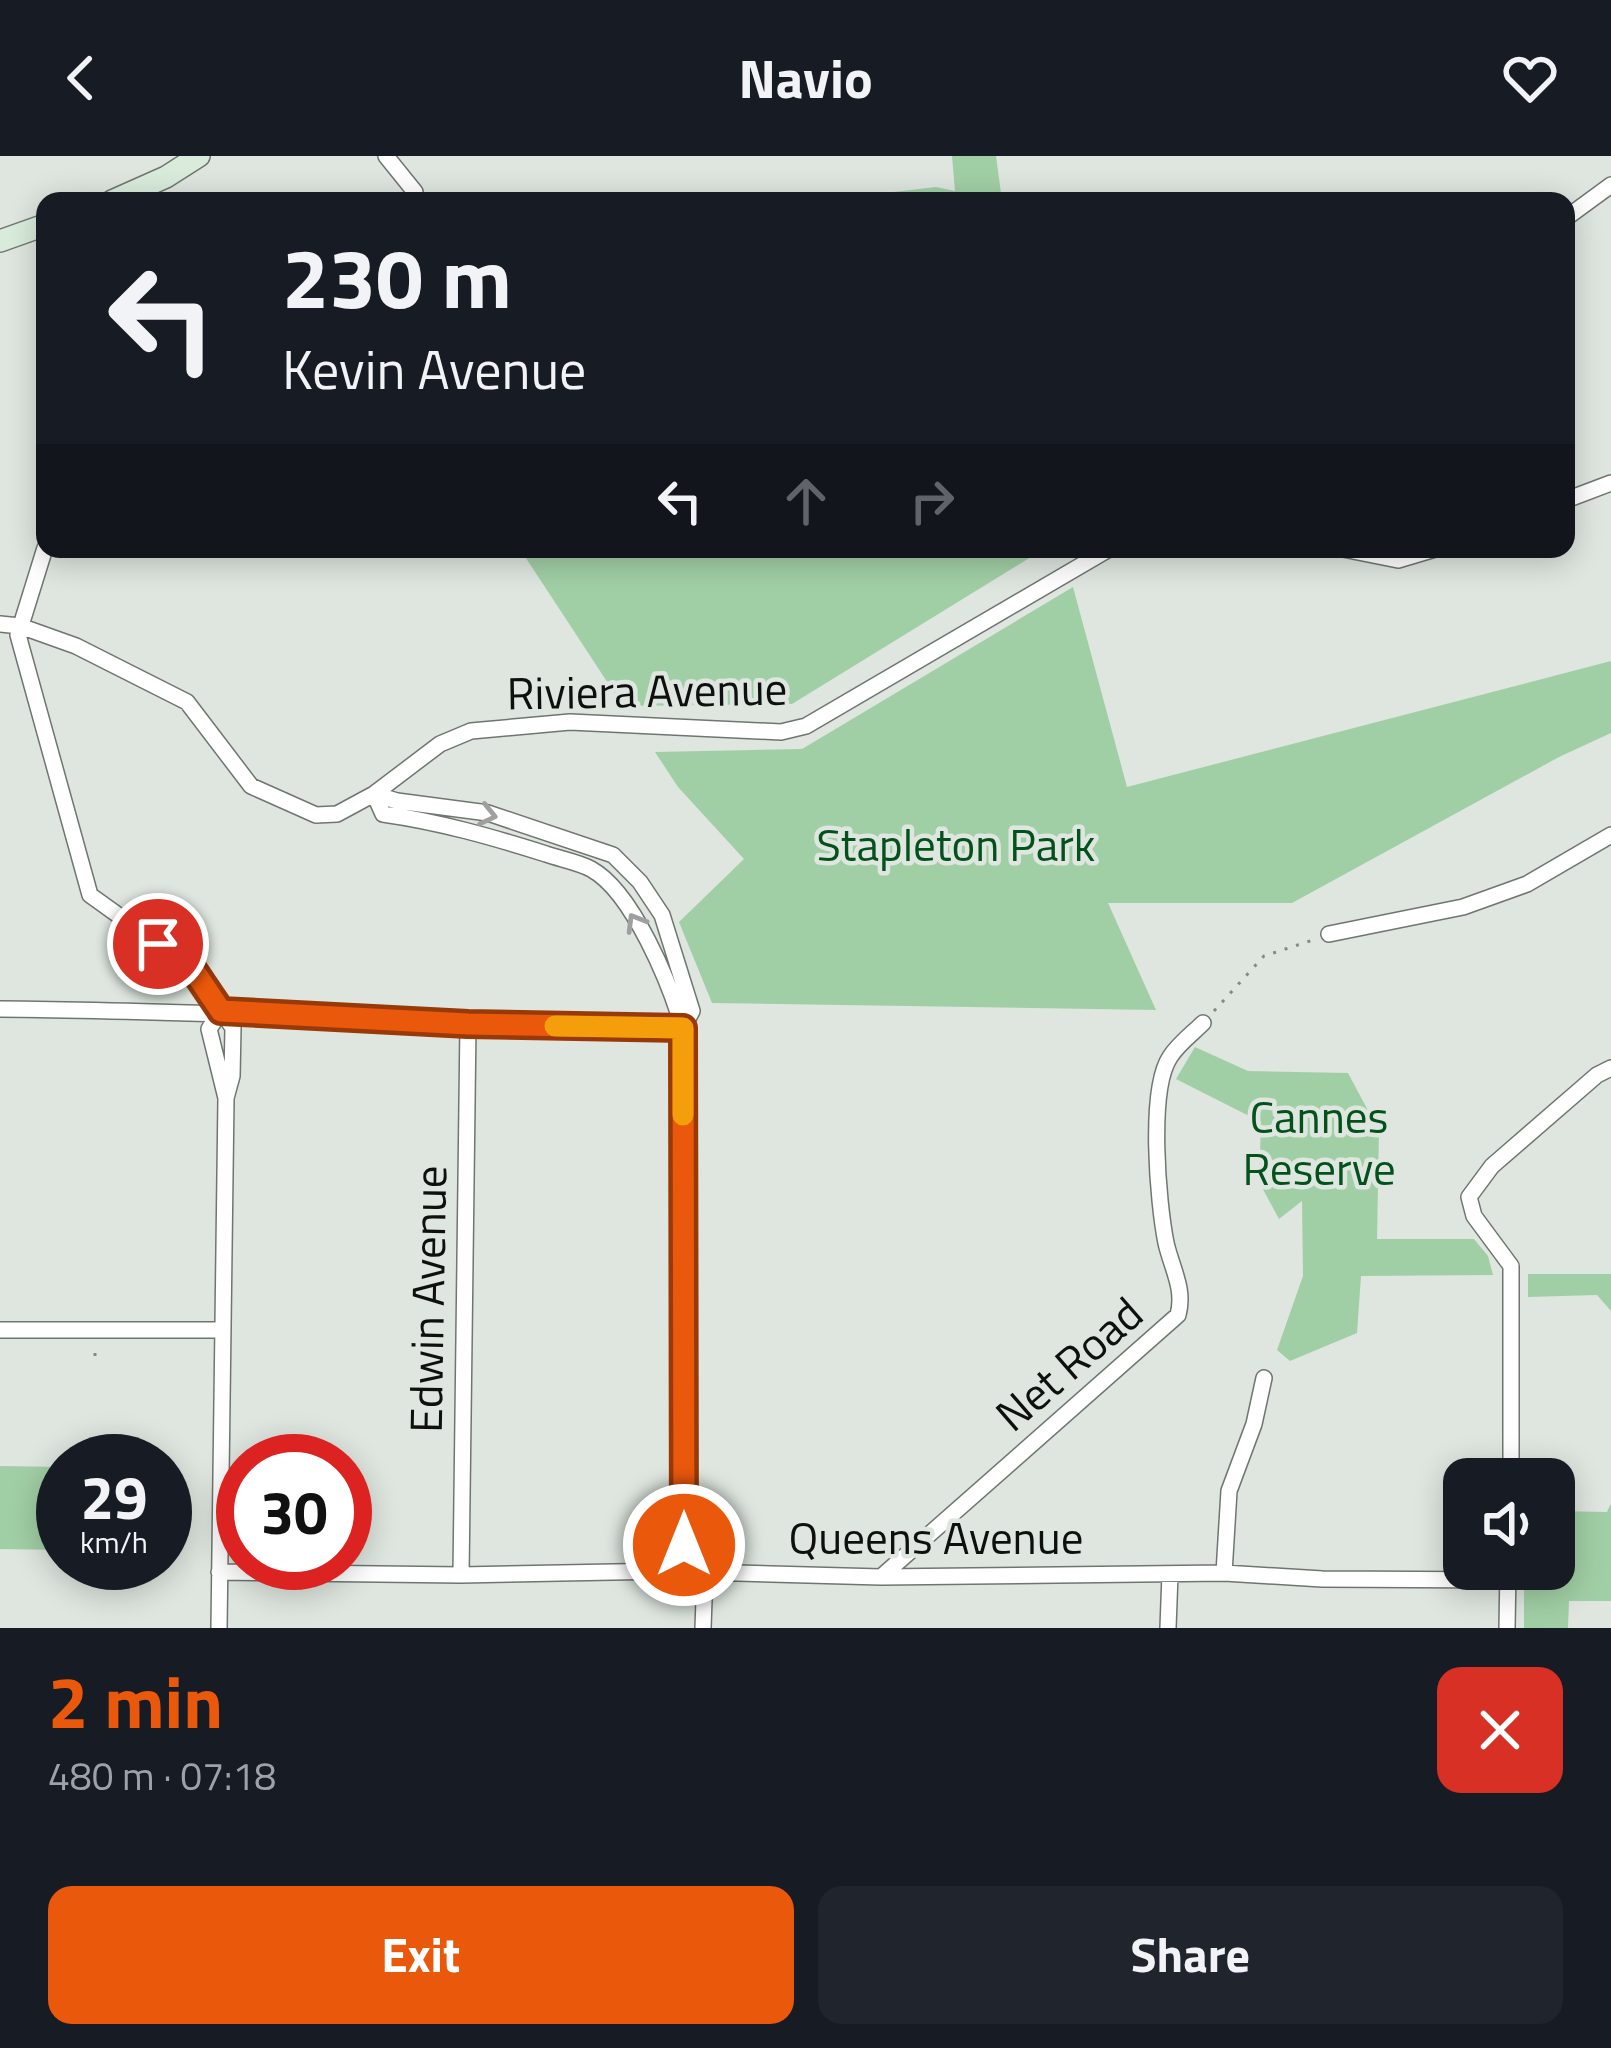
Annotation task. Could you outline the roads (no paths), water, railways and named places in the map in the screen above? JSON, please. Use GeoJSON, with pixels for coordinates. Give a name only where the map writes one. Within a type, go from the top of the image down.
{"type":"FeatureCollection","features":[{"type":"Feature","properties":{"kind":"street"},"geometry":{"type":"LineString","coordinates":[[132,192],[199,156]]}},
{"type":"Feature","properties":{"kind":"street"},"geometry":{"type":"LineString","coordinates":[[386,156],[415,192]]}},
{"type":"Feature","properties":{"kind":"street"},"geometry":{"type":"LineString","coordinates":[[1575,211],[1611,185]]}},
{"type":"Feature","properties":{"kind":"street"},"geometry":{"type":"LineString","coordinates":[[0,241],[36,228]]}},
{"type":"Feature","properties":{"kind":"street"},"geometry":{"type":"LineString","coordinates":[[1575,497],[1611,483]]}},
{"type":"Feature","properties":{"kind":"street"},"geometry":{"type":"LineString","coordinates":[[42,558],[19,635],[90,895],[192,968],[221,1011]]}},
{"type":"Feature","properties":{"kind":"street","name":"Riviera Avenue"},"geometry":{"type":"LineString","coordinates":[[0,624],[20,626],[76,646],[187,702],[251,785],[316,815],[337,814],[374,794],[440,744],[471,731],[570,722],[781,732],[806,726],[1094,558]]}},
{"type":"Feature","properties":{"kind":"street"},"geometry":{"type":"LineString","coordinates":[[374,794],[488,813],[613,855],[640,882],[662,915],[692,1011],[683,1028]]}},
{"type":"Feature","properties":{"kind":"street"},"geometry":{"type":"LineString","coordinates":[[374,794],[383,814],[462,827],[592,869],[638,924],[673,995],[683,1028],[684,1545],[666,1571]]}},
{"type":"Feature","properties":{"kind":"street"},"geometry":{"type":"LineString","coordinates":[[1329,934],[1463,908],[1527,884],[1611,835]]}},
{"type":"Feature","properties":{"kind":"street"},"geometry":{"type":"LineString","coordinates":[[0,1009],[221,1011],[468,1024],[683,1028]]}},
{"type":"Feature","properties":{"kind":"street"},"geometry":{"type":"LineString","coordinates":[[221,1011],[209,1029],[226,1098],[221,1434]]}},
{"type":"Feature","properties":{"kind":"street","name":"Net Road"},"geometry":{"type":"LineString","coordinates":[[881,1577],[1178,1315],[1183,1297],[1157,1192],[1159,1101],[1168,1059],[1203,1023]]}},
{"type":"Feature","properties":{"kind":"street","name":"Edwin Avenue"},"geometry":{"type":"LineString","coordinates":[[461,1575],[468,1024]]}},
{"type":"Feature","properties":{"kind":"street"},"geometry":{"type":"LineString","coordinates":[[1511,1458],[1511,1266],[1474,1216],[1469,1197],[1492,1166],[1611,1068]]}},
{"type":"Feature","properties":{"kind":"street"},"geometry":{"type":"LineString","coordinates":[[0,1330],[223,1330]]}},
{"type":"Feature","properties":{"kind":"street"},"geometry":{"type":"LineString","coordinates":[[1224,1573],[1228,1490],[1254,1424],[1264,1378]]}},
{"type":"Feature","properties":{"kind":"street"},"geometry":{"type":"LineString","coordinates":[[703,1628],[705,1572]]}},
{"type":"Feature","properties":{"kind":"street","name":"Queens Avenue"},"geometry":{"type":"LineString","coordinates":[[372,1574],[1443,1576]]}},
{"type":"Feature","properties":{"kind":"street"},"geometry":{"type":"LineString","coordinates":[[1168,1628],[1171,1574]]}},
{"type":"Feature","properties":{"kind":"street"},"geometry":{"type":"LineString","coordinates":[[219,1590],[219,1628]]}},
{"type":"Feature","properties":{"kind":"street"},"geometry":{"type":"LineString","coordinates":[[1507,1628],[1508,1590]]}},
{"type":"Feature","properties":{"kind":"park label","name":"Stapleton Park"},"geometry":{"type":"Point","coordinates":[956,845]}},
{"type":"Feature","properties":{"kind":"park label","name":"Cannes Reserve"},"geometry":{"type":"Point","coordinates":[1319,1143]}}]}
